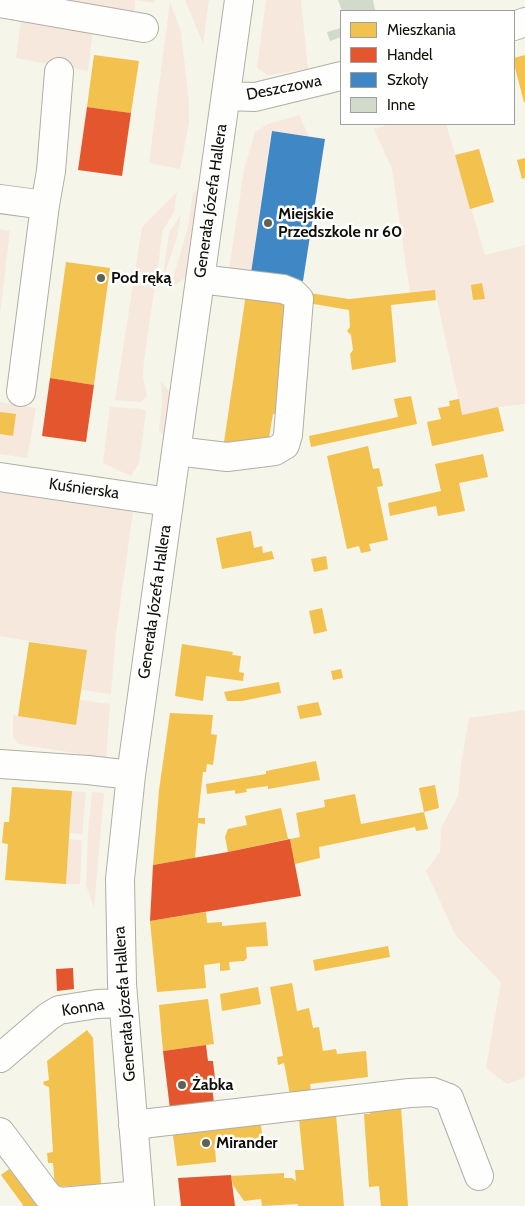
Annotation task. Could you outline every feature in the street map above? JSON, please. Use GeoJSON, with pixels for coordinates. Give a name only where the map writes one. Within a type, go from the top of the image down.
{"type":"FeatureCollection","features":[{"type":"Feature","properties":{"kind":"street","name":"Generała Józefa Hallera"},"geometry":{"type":"LineString","coordinates":[[139,1200],[123,1003],[119,897],[123,842],[239,0]]}},
{"type":"Feature","properties":{"kind":"street"},"geometry":{"type":"LineString","coordinates":[[0,3],[144,28]]}},
{"type":"Feature","properties":{"kind":"street"},"geometry":{"type":"LineString","coordinates":[[22,392],[45,205],[51,171],[60,72]]}},
{"type":"Feature","properties":{"kind":"street","name":"Deszczowa"},"geometry":{"type":"LineString","coordinates":[[226,96],[255,97],[340,76]]}},
{"type":"Feature","properties":{"kind":"street"},"geometry":{"type":"LineString","coordinates":[[0,199],[45,205]]}},
{"type":"Feature","properties":{"kind":"street"},"geometry":{"type":"LineString","coordinates":[[176,450],[227,457],[275,450],[285,445],[288,435],[299,299],[293,293],[283,289],[200,279]]}},
{"type":"Feature","properties":{"kind":"street","name":"Kuśnierska"},"geometry":{"type":"LineString","coordinates":[[0,477],[169,502]]}},
{"type":"Feature","properties":{"kind":"street"},"geometry":{"type":"LineString","coordinates":[[0,764],[88,770],[131,776]]}},
{"type":"Feature","properties":{"kind":"street","name":"Konna"},"geometry":{"type":"LineString","coordinates":[[0,1058],[49,1016],[59,1010],[98,1004],[123,1003]]}},
{"type":"Feature","properties":{"kind":"street"},"geometry":{"type":"LineString","coordinates":[[133,1124],[400,1094],[433,1092],[449,1098],[479,1176]]}},
{"type":"Feature","properties":{"kind":"street"},"geometry":{"type":"LineString","coordinates":[[0,1132],[48,1196],[54,1200],[61,1202],[139,1200]]}},
{"type":"Feature","properties":{"kind":"shaded area"},"geometry":{"type":"Polygon","coordinates":[[[0,0],[135,0],[133,22],[0,0]]]}},
{"type":"Feature","properties":{"kind":"shaded area"},"geometry":{"type":"Polygon","coordinates":[[[135,0],[154,0],[154,3],[135,0]]]}},
{"type":"Feature","properties":{"kind":"shaded area"},"geometry":{"type":"Polygon","coordinates":[[[185,0],[209,0],[203,44],[185,0]]]}},
{"type":"Feature","properties":{"kind":"shaded area"},"geometry":{"type":"Polygon","coordinates":[[[266,0],[301,0],[308,69],[268,75],[257,68],[266,0]]]}},
{"type":"Feature","properties":{"kind":"shaded area"},"geometry":{"type":"Polygon","coordinates":[[[170,2],[181,32],[189,103],[189,122],[180,169],[149,163],[170,2]]]}},
{"type":"Feature","properties":{"kind":"shaded area"},"geometry":{"type":"Polygon","coordinates":[[[22,12],[94,23],[88,71],[16,58],[22,12]]]}},
{"type":"Feature","properties":{"kind":"shaded area"},"geometry":{"type":"Polygon","coordinates":[[[299,115],[309,136],[271,131],[251,273],[229,270],[244,170],[255,132],[268,124],[299,115]]]}},
{"type":"Feature","properties":{"kind":"shaded area"},"geometry":{"type":"Polygon","coordinates":[[[388,125],[446,125],[485,255],[525,245],[525,404],[498,407],[462,415],[435,291],[410,293],[392,169],[374,129],[388,125]]]}},
{"type":"Feature","properties":{"kind":"shaded area"},"geometry":{"type":"Polygon","coordinates":[[[195,191],[198,192],[186,277],[174,286],[171,285],[188,227],[193,193],[195,191]]]}},
{"type":"Feature","properties":{"kind":"shaded area"},"geometry":{"type":"Polygon","coordinates":[[[177,192],[174,212],[163,230],[144,360],[143,377],[147,396],[141,402],[115,400],[142,227],[177,192]]]}},
{"type":"Feature","properties":{"kind":"shaded area"},"geometry":{"type":"Polygon","coordinates":[[[181,214],[177,237],[162,282],[169,233],[181,214]]]}},
{"type":"Feature","properties":{"kind":"shaded area"},"geometry":{"type":"Polygon","coordinates":[[[0,229],[10,231],[0,313],[0,229]]]}},
{"type":"Feature","properties":{"kind":"shaded area"},"geometry":{"type":"Polygon","coordinates":[[[161,381],[170,392],[164,436],[159,431],[162,404],[161,381]]]}},
{"type":"Feature","properties":{"kind":"shaded area"},"geometry":{"type":"Polygon","coordinates":[[[0,402],[36,408],[27,458],[0,454],[0,402]]]}},
{"type":"Feature","properties":{"kind":"shaded area"},"geometry":{"type":"Polygon","coordinates":[[[110,407],[142,409],[146,411],[139,463],[131,476],[103,463],[110,407]]]}},
{"type":"Feature","properties":{"kind":"shaded area"},"geometry":{"type":"Polygon","coordinates":[[[0,492],[85,499],[133,512],[116,633],[111,694],[82,690],[87,651],[0,636],[0,492]]]}},
{"type":"Feature","properties":{"kind":"shaded area"},"geometry":{"type":"Polygon","coordinates":[[[80,700],[110,704],[106,758],[18,744],[13,736],[13,715],[76,725],[80,700]]]}},
{"type":"Feature","properties":{"kind":"shaded area"},"geometry":{"type":"Polygon","coordinates":[[[525,710],[525,1077],[507,1084],[486,1068],[501,982],[456,936],[426,871],[440,852],[441,828],[458,796],[469,718],[525,710]]]}},
{"type":"Feature","properties":{"kind":"shaded area"},"geometry":{"type":"Polygon","coordinates":[[[72,791],[86,792],[82,834],[70,833],[72,791]]]}},
{"type":"Feature","properties":{"kind":"shaded area"},"geometry":{"type":"Polygon","coordinates":[[[92,792],[104,793],[94,908],[86,885],[92,792]]]}},
{"type":"Feature","properties":{"kind":"shaded area"},"geometry":{"type":"Polygon","coordinates":[[[69,839],[82,840],[80,884],[66,884],[69,839]]]}},
{"type":"Feature","properties":{"kind":"building: Mieszkania"},"geometry":{"type":"Polygon","coordinates":[[[94,55],[139,61],[131,113],[87,107],[94,55]]]}},
{"type":"Feature","properties":{"kind":"building: Mieszkania"},"geometry":{"type":"Polygon","coordinates":[[[525,55],[525,102],[515,68],[515,58],[525,55]]]}},
{"type":"Feature","properties":{"kind":"building: Mieszkania"},"geometry":{"type":"Polygon","coordinates":[[[479,149],[494,202],[470,209],[455,155],[479,149]]]}},
{"type":"Feature","properties":{"kind":"building: Mieszkania"},"geometry":{"type":"Polygon","coordinates":[[[525,158],[525,178],[522,179],[517,160],[525,158]]]}},
{"type":"Feature","properties":{"kind":"building: Mieszkania"},"geometry":{"type":"Polygon","coordinates":[[[66,262],[110,268],[94,385],[50,378],[66,262]]]}},
{"type":"Feature","properties":{"kind":"building: Mieszkania"},"geometry":{"type":"Polygon","coordinates":[[[482,283],[485,299],[473,300],[471,285],[482,283]]]}},
{"type":"Feature","properties":{"kind":"building: Mieszkania"},"geometry":{"type":"Polygon","coordinates":[[[435,290],[436,300],[391,305],[396,362],[352,370],[350,354],[353,350],[351,335],[347,331],[350,327],[349,310],[308,303],[309,293],[349,299],[435,290]]]}},
{"type":"Feature","properties":{"kind":"building: Mieszkania"},"geometry":{"type":"Polygon","coordinates":[[[246,294],[291,300],[276,403],[281,403],[279,415],[273,414],[268,444],[224,442],[246,294]]]}},
{"type":"Feature","properties":{"kind":"building: Mieszkania"},"geometry":{"type":"Polygon","coordinates":[[[411,396],[417,424],[311,447],[309,436],[398,417],[394,399],[411,396]]]}},
{"type":"Feature","properties":{"kind":"building: Mieszkania"},"geometry":{"type":"Polygon","coordinates":[[[459,399],[462,415],[498,407],[504,431],[432,446],[427,422],[441,419],[438,408],[450,406],[449,401],[459,399]]]}},
{"type":"Feature","properties":{"kind":"building: Mieszkania"},"geometry":{"type":"Polygon","coordinates":[[[0,412],[16,414],[13,436],[0,434],[0,412]]]}},
{"type":"Feature","properties":{"kind":"building: Mieszkania"},"geometry":{"type":"Polygon","coordinates":[[[368,446],[373,469],[379,468],[383,486],[377,487],[388,540],[369,544],[371,551],[361,553],[359,546],[347,549],[327,456],[368,446]]]}},
{"type":"Feature","properties":{"kind":"building: Mieszkania"},"geometry":{"type":"Polygon","coordinates":[[[483,454],[488,477],[459,483],[465,511],[438,516],[436,506],[390,516],[388,503],[441,491],[435,464],[483,454]]]}},
{"type":"Feature","properties":{"kind":"building: Mieszkania"},"geometry":{"type":"Polygon","coordinates":[[[251,531],[254,548],[262,546],[263,553],[272,551],[274,559],[222,569],[216,538],[251,531]]]}},
{"type":"Feature","properties":{"kind":"building: Mieszkania"},"geometry":{"type":"Polygon","coordinates":[[[326,556],[328,569],[314,572],[311,559],[326,556]]]}},
{"type":"Feature","properties":{"kind":"building: Mieszkania"},"geometry":{"type":"Polygon","coordinates":[[[322,608],[327,631],[314,634],[309,611],[322,608]]]}},
{"type":"Feature","properties":{"kind":"building: Mieszkania"},"geometry":{"type":"Polygon","coordinates":[[[29,642],[87,650],[76,725],[18,716],[29,642]]]}},
{"type":"Feature","properties":{"kind":"building: Mieszkania"},"geometry":{"type":"Polygon","coordinates":[[[182,644],[233,652],[232,655],[241,656],[239,672],[244,673],[243,681],[206,676],[203,701],[175,696],[182,644]]]}},
{"type":"Feature","properties":{"kind":"building: Mieszkania"},"geometry":{"type":"Polygon","coordinates":[[[341,669],[343,678],[333,680],[331,671],[341,669]]]}},
{"type":"Feature","properties":{"kind":"building: Mieszkania"},"geometry":{"type":"Polygon","coordinates":[[[279,682],[281,693],[242,701],[227,701],[224,692],[279,682]]]}},
{"type":"Feature","properties":{"kind":"building: Mieszkania"},"geometry":{"type":"Polygon","coordinates":[[[318,702],[322,715],[300,719],[297,706],[318,702]]]}},
{"type":"Feature","properties":{"kind":"building: Mieszkania"},"geometry":{"type":"Polygon","coordinates":[[[170,713],[213,715],[211,734],[217,735],[213,765],[207,764],[206,772],[203,772],[198,818],[205,818],[205,824],[198,823],[195,858],[153,865],[159,790],[170,713]]]}},
{"type":"Feature","properties":{"kind":"building: Mieszkania"},"geometry":{"type":"Polygon","coordinates":[[[316,761],[320,780],[268,789],[268,786],[246,789],[247,792],[235,794],[235,790],[207,794],[206,784],[266,774],[266,771],[316,761]]]}},
{"type":"Feature","properties":{"kind":"building: Mieszkania"},"geometry":{"type":"Polygon","coordinates":[[[435,785],[439,808],[424,812],[419,788],[435,785]]]}},
{"type":"Feature","properties":{"kind":"building: Mieszkania"},"geometry":{"type":"Polygon","coordinates":[[[12,787],[72,791],[66,884],[5,880],[8,844],[2,843],[4,822],[9,822],[12,787]]]}},
{"type":"Feature","properties":{"kind":"building: Mieszkania"},"geometry":{"type":"Polygon","coordinates":[[[355,794],[361,824],[424,812],[428,829],[416,831],[415,827],[319,847],[320,858],[295,864],[290,839],[300,837],[296,813],[325,807],[324,800],[355,794]]]}},
{"type":"Feature","properties":{"kind":"building: Mieszkania"},"geometry":{"type":"Polygon","coordinates":[[[281,808],[288,839],[228,852],[225,837],[228,829],[247,825],[245,816],[281,808]]]}},
{"type":"Feature","properties":{"kind":"building: Mieszkania"},"geometry":{"type":"Polygon","coordinates":[[[206,912],[207,923],[222,922],[222,926],[266,922],[268,946],[246,947],[247,958],[244,961],[229,962],[230,970],[220,971],[220,963],[204,965],[206,988],[157,992],[150,921],[206,912]]]}},
{"type":"Feature","properties":{"kind":"building: Mieszkania"},"geometry":{"type":"Polygon","coordinates":[[[388,946],[390,957],[315,971],[313,960],[388,946]]]}},
{"type":"Feature","properties":{"kind":"building: Mieszkania"},"geometry":{"type":"Polygon","coordinates":[[[292,983],[297,1011],[309,1008],[313,1028],[319,1027],[323,1051],[336,1049],[337,1054],[366,1051],[368,1077],[310,1084],[311,1092],[290,1095],[284,1063],[278,1065],[277,1057],[283,1056],[270,987],[292,983]]]}},
{"type":"Feature","properties":{"kind":"building: Mieszkania"},"geometry":{"type":"Polygon","coordinates":[[[258,987],[261,1004],[222,1011],[220,994],[258,987]]]}},
{"type":"Feature","properties":{"kind":"building: Mieszkania"},"geometry":{"type":"Polygon","coordinates":[[[208,999],[214,1044],[163,1051],[159,1005],[208,999]]]}},
{"type":"Feature","properties":{"kind":"building: Mieszkania"},"geometry":{"type":"Polygon","coordinates":[[[87,1030],[93,1038],[101,1184],[55,1187],[53,1163],[48,1163],[47,1153],[53,1152],[49,1087],[44,1085],[43,1082],[49,1080],[47,1061],[87,1030]]]}},
{"type":"Feature","properties":{"kind":"building: Mieszkania"},"geometry":{"type":"Polygon","coordinates":[[[401,1107],[408,1206],[381,1206],[379,1186],[369,1187],[364,1114],[370,1114],[370,1108],[401,1107]]]}},
{"type":"Feature","properties":{"kind":"building: Mieszkania"},"geometry":{"type":"Polygon","coordinates":[[[336,1115],[344,1206],[298,1206],[298,1204],[262,1206],[261,1199],[244,1201],[233,1185],[231,1176],[284,1173],[284,1178],[292,1178],[296,1181],[295,1170],[304,1170],[299,1119],[336,1115]]]}},
{"type":"Feature","properties":{"kind":"building: Mieszkania","name":"Mirander"},"geometry":{"type":"Polygon","coordinates":[[[260,1119],[263,1140],[215,1146],[216,1162],[177,1166],[172,1128],[260,1119]]]}},
{"type":"Feature","properties":{"kind":"building: Mieszkania"},"geometry":{"type":"Polygon","coordinates":[[[9,1169],[38,1206],[22,1206],[1,1175],[9,1169]]]}},
{"type":"Feature","properties":{"kind":"building: Handel"},"geometry":{"type":"Polygon","coordinates":[[[87,107],[131,113],[122,176],[78,170],[87,107]]]}},
{"type":"Feature","properties":{"kind":"building: Handel"},"geometry":{"type":"Polygon","coordinates":[[[50,378],[94,385],[86,442],[42,436],[50,378]]]}},
{"type":"Feature","properties":{"kind":"building: Handel"},"geometry":{"type":"Polygon","coordinates":[[[290,839],[301,896],[150,921],[153,865],[290,839]]]}},
{"type":"Feature","properties":{"kind":"building: Handel"},"geometry":{"type":"Polygon","coordinates":[[[73,968],[74,989],[57,991],[56,969],[73,968]]]}},
{"type":"Feature","properties":{"kind":"building: Handel"},"geometry":{"type":"Polygon","coordinates":[[[206,1045],[208,1061],[213,1061],[215,1079],[211,1079],[214,1103],[170,1109],[163,1051],[206,1045]]]}},
{"type":"Feature","properties":{"kind":"building: Handel"},"geometry":{"type":"Polygon","coordinates":[[[231,1175],[235,1206],[181,1206],[178,1178],[231,1175]]]}},
{"type":"Feature","properties":{"kind":"building: Szkoły"},"geometry":{"type":"Polygon","coordinates":[[[272,131],[325,139],[303,281],[251,273],[272,131]]]}},
{"type":"Feature","properties":{"kind":"building: Inne"},"geometry":{"type":"Polygon","coordinates":[[[338,0],[373,0],[375,10],[342,10],[338,0]]]}},
{"type":"Feature","properties":{"kind":"building: Inne"},"geometry":{"type":"Polygon","coordinates":[[[340,28],[340,37],[330,41],[327,32],[340,28]]]}},
{"type":"Feature","properties":{"kind":"place","name":"Miejskie Przedszkole nr 60"},"geometry":{"type":"Point","coordinates":[268,223]}},
{"type":"Feature","properties":{"kind":"place","name":"Pod ręką"},"geometry":{"type":"Point","coordinates":[101,278]}},
{"type":"Feature","properties":{"kind":"place","name":"Żabka"},"geometry":{"type":"Point","coordinates":[182,1085]}},
{"type":"Feature","properties":{"kind":"place","name":"Mirander"},"geometry":{"type":"Point","coordinates":[206,1143]}}]}
